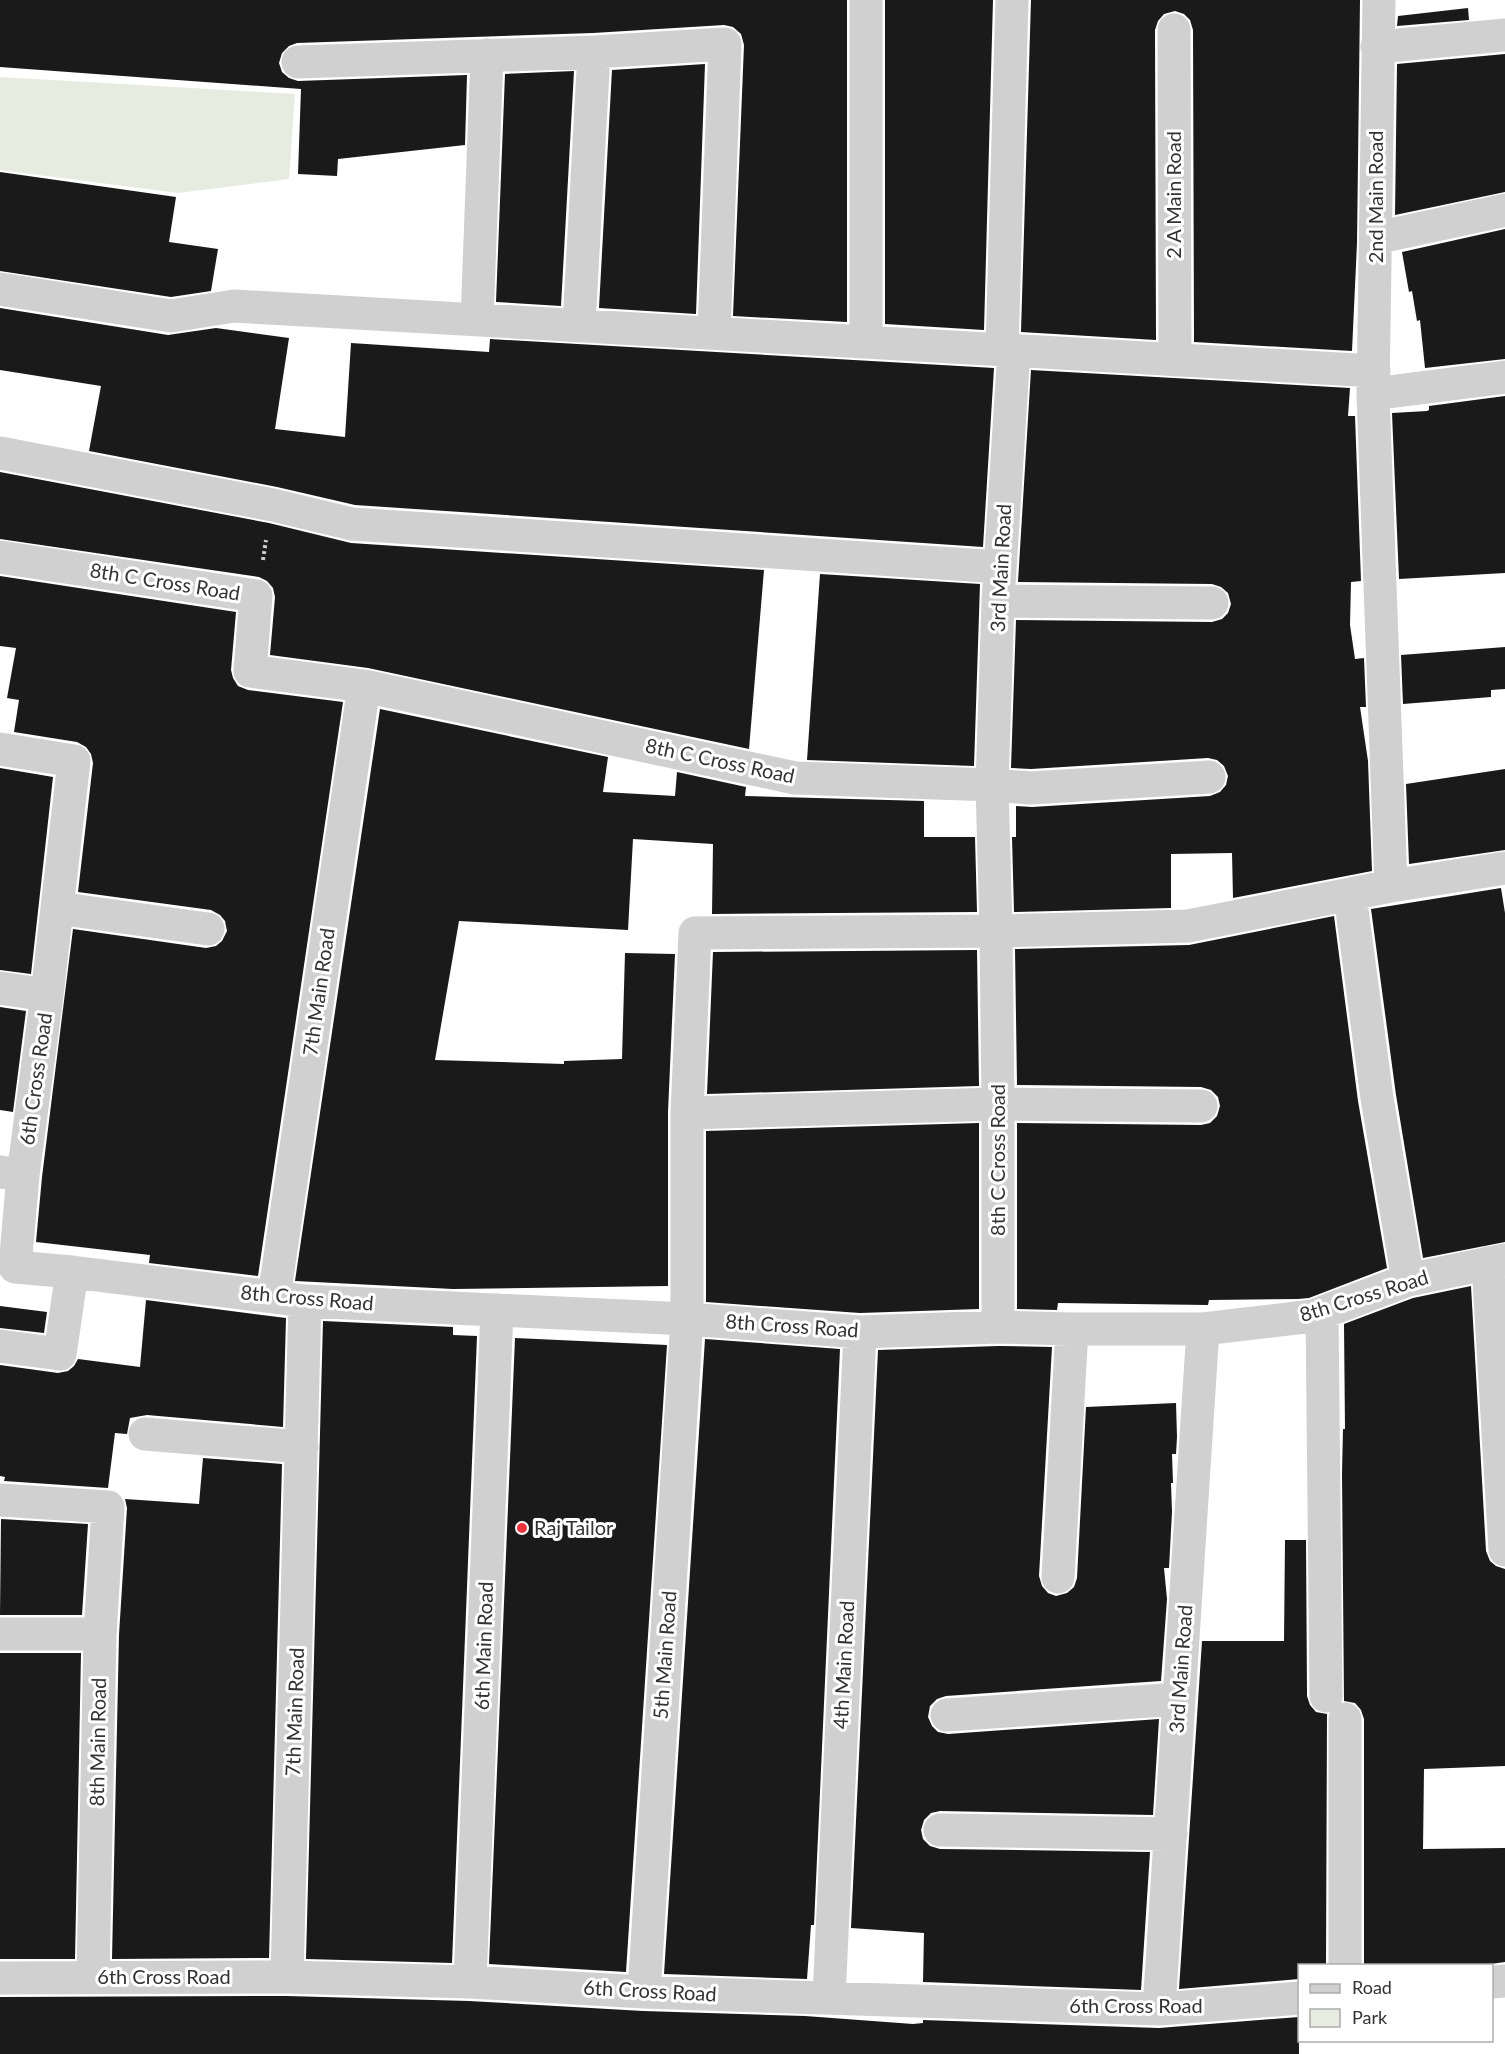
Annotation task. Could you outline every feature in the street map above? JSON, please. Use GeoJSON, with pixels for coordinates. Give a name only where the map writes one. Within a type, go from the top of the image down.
{"type":"FeatureCollection","features":[{"type":"Feature","properties":{"kind":"street"},"geometry":{"type":"LineString","coordinates":[[866,0],[866,342]]}},
{"type":"Feature","properties":{"kind":"street","name":"3rd Main Road"},"geometry":{"type":"LineString","coordinates":[[992,785],[1008,350],[1012,0]]}},
{"type":"Feature","properties":{"kind":"street","name":"2nd Main Road"},"geometry":{"type":"LineString","coordinates":[[1379,0],[1373,382],[1391,886]]}},
{"type":"Feature","properties":{"kind":"street","name":"2 A Main Road"},"geometry":{"type":"LineString","coordinates":[[1174,30],[1175,360]]}},
{"type":"Feature","properties":{"kind":"street"},"geometry":{"type":"LineString","coordinates":[[1377,48],[1505,35]]}},
{"type":"Feature","properties":{"kind":"street"},"geometry":{"type":"LineString","coordinates":[[298,62],[594,52],[725,44],[714,333]]}},
{"type":"Feature","properties":{"kind":"street"},"geometry":{"type":"LineString","coordinates":[[579,325],[594,52]]}},
{"type":"Feature","properties":{"kind":"street"},"geometry":{"type":"LineString","coordinates":[[477,320],[488,54]]}},
{"type":"Feature","properties":{"kind":"street"},"geometry":{"type":"LineString","coordinates":[[1376,237],[1505,210]]}},
{"type":"Feature","properties":{"kind":"street"},"geometry":{"type":"LineString","coordinates":[[0,290],[171,316],[234,306],[1175,360],[1373,382],[1505,377]]}},
{"type":"Feature","properties":{"kind":"street"},"geometry":{"type":"LineString","coordinates":[[0,453],[273,505],[352,524],[1000,567]]}},
{"type":"Feature","properties":{"kind":"street","name":"8th C Cross Road"},"geometry":{"type":"LineString","coordinates":[[0,557],[256,596],[250,671],[364,686],[795,778],[992,785],[999,1104],[998,1327]]}},
{"type":"Feature","properties":{"kind":"street"},"geometry":{"type":"LineString","coordinates":[[998,601],[1212,603]]}},
{"type":"Feature","properties":{"kind":"street","name":"7th Main Road"},"geometry":{"type":"LineString","coordinates":[[288,1977],[302,1447],[290,1299],[364,686]]}},
{"type":"Feature","properties":{"kind":"street"},"geometry":{"type":"LineString","coordinates":[[0,749],[74,761],[48,995]]}},
{"type":"Feature","properties":{"kind":"street"},"geometry":{"type":"LineString","coordinates":[[992,785],[1031,788],[1209,777]]}},
{"type":"Feature","properties":{"kind":"street"},"geometry":{"type":"LineString","coordinates":[[996,931],[1188,926],[1391,886],[1505,868]]}},
{"type":"Feature","properties":{"kind":"street"},"geometry":{"type":"LineString","coordinates":[[1350,895],[1377,1098],[1408,1280]]}},
{"type":"Feature","properties":{"kind":"street"},"geometry":{"type":"LineString","coordinates":[[57,908],[208,929]]}},
{"type":"Feature","properties":{"kind":"street","name":"5th Main Road"},"geometry":{"type":"LineString","coordinates":[[644,1992],[687,1319],[687,1113],[694,933],[996,931]]}},
{"type":"Feature","properties":{"kind":"street","name":"6th Cross Road"},"geometry":{"type":"LineString","coordinates":[[0,988],[48,995],[11,1173]]}},
{"type":"Feature","properties":{"kind":"street"},"geometry":{"type":"LineString","coordinates":[[687,1113],[999,1104],[1201,1106]]}},
{"type":"Feature","properties":{"kind":"street","name":"8th Cross Road"},"geometry":{"type":"LineString","coordinates":[[11,1173],[15,1267],[290,1299],[687,1319],[860,1332],[998,1327],[1203,1329],[1322,1313],[1408,1280],[1497,1261]]}},
{"type":"Feature","properties":{"kind":"street"},"geometry":{"type":"LineString","coordinates":[[1497,1261],[1505,1550]]}},
{"type":"Feature","properties":{"kind":"street"},"geometry":{"type":"LineString","coordinates":[[0,1346],[60,1354],[72,1272]]}},
{"type":"Feature","properties":{"kind":"street","name":"6th Main Road"},"geometry":{"type":"LineString","coordinates":[[470,1982],[497,1310]]}},
{"type":"Feature","properties":{"kind":"street"},"geometry":{"type":"LineString","coordinates":[[1322,1313],[1345,1964]]}},
{"type":"Feature","properties":{"kind":"street"},"geometry":{"type":"LineString","coordinates":[[1058,1577],[1072,1329]]}},
{"type":"Feature","properties":{"kind":"street","name":"3rd Main Road"},"geometry":{"type":"LineString","coordinates":[[1159,2009],[1203,1329]]}},
{"type":"Feature","properties":{"kind":"street","name":"4th Main Road"},"geometry":{"type":"LineString","coordinates":[[829,1998],[860,1332]]}},
{"type":"Feature","properties":{"kind":"street"},"geometry":{"type":"LineString","coordinates":[[145,1434],[302,1447]]}},
{"type":"Feature","properties":{"kind":"street","name":"8th Main Road"},"geometry":{"type":"LineString","coordinates":[[0,1500],[108,1507],[100,1634],[93,1977]]}},
{"type":"Feature","properties":{"kind":"street"},"geometry":{"type":"LineString","coordinates":[[0,1634],[100,1634]]}},
{"type":"Feature","properties":{"kind":"street"},"geometry":{"type":"LineString","coordinates":[[947,1715],[1179,1699]]}},
{"type":"Feature","properties":{"kind":"street"},"geometry":{"type":"LineString","coordinates":[[940,1830],[1171,1834]]}},
{"type":"Feature","properties":{"kind":"street","name":"6th Cross Road"},"geometry":{"type":"LineString","coordinates":[[0,1978],[288,1977],[470,1982],[644,1992],[1159,2009],[1298,1998]]}},
{"type":"Feature","properties":{"kind":"path"},"geometry":{"type":"LineString","coordinates":[[256,596],[273,505]]}},
{"type":"Feature","properties":{"kind":"green space"},"geometry":{"type":"Polygon","coordinates":[[[0,77],[295,94],[289,179],[178,193],[0,170],[0,77]]]}},
{"type":"Feature","properties":{"kind":"building"},"geometry":{"type":"Polygon","coordinates":[[[0,0],[847,0],[847,322],[733,316],[744,45],[741,34],[733,27],[724,25],[593,33],[297,43],[289,46],[282,53],[279,63],[282,72],[298,81],[467,75],[465,145],[338,159],[337,176],[298,174],[301,89],[0,67],[0,0]]]}},
{"type":"Feature","properties":{"kind":"building"},"geometry":{"type":"Polygon","coordinates":[[[885,0],[993,0],[984,330],[885,324],[885,0]]]}},
{"type":"Feature","properties":{"kind":"building"},"geometry":{"type":"Polygon","coordinates":[[[1031,0],[1360,0],[1357,243],[1352,351],[1194,342],[1193,30],[1190,20],[1184,14],[1175,11],[1164,14],[1155,30],[1156,340],[1021,332],[1031,0]]]}},
{"type":"Feature","properties":{"kind":"building"},"geometry":{"type":"Polygon","coordinates":[[[1468,8],[1469,20],[1397,26],[1398,16],[1468,8]]]}},
{"type":"Feature","properties":{"kind":"building"},"geometry":{"type":"Polygon","coordinates":[[[1505,54],[1505,192],[1395,215],[1397,64],[1505,54]]]}},
{"type":"Feature","properties":{"kind":"building"},"geometry":{"type":"Polygon","coordinates":[[[705,64],[696,314],[599,308],[612,70],[705,64]]]}},
{"type":"Feature","properties":{"kind":"building"},"geometry":{"type":"Polygon","coordinates":[[[574,71],[561,306],[496,302],[505,74],[574,71]]]}},
{"type":"Feature","properties":{"kind":"building"},"geometry":{"type":"Polygon","coordinates":[[[0,172],[176,197],[169,242],[218,249],[211,291],[171,297],[0,271],[0,172]]]}},
{"type":"Feature","properties":{"kind":"building"},"geometry":{"type":"Polygon","coordinates":[[[1505,229],[1505,359],[1425,368],[1420,320],[1417,321],[1412,291],[1409,292],[1402,252],[1505,229]]]}},
{"type":"Feature","properties":{"kind":"building"},"geometry":{"type":"Polygon","coordinates":[[[0,308],[168,335],[216,328],[289,338],[275,429],[345,437],[351,343],[489,352],[490,339],[994,368],[983,547],[355,505],[277,487],[89,451],[101,386],[0,370],[0,308]]]}},
{"type":"Feature","properties":{"kind":"building"},"geometry":{"type":"Polygon","coordinates":[[[1031,370],[1350,388],[1348,416],[1355,416],[1361,581],[1351,582],[1350,625],[1355,659],[1364,658],[1366,707],[1360,707],[1368,761],[1372,871],[1233,898],[1232,853],[1171,854],[1171,908],[1014,912],[1012,837],[1016,837],[1016,806],[1032,807],[1210,796],[1220,792],[1226,785],[1228,776],[1224,766],[1217,760],[1208,758],[1031,769],[1011,768],[1016,620],[1212,622],[1222,619],[1228,613],[1231,604],[1228,593],[1212,584],[1018,582],[1031,370]]]}},
{"type":"Feature","properties":{"kind":"building"},"geometry":{"type":"Polygon","coordinates":[[[1505,396],[1505,573],[1399,579],[1392,413],[1427,411],[1429,406],[1505,396]]]}},
{"type":"Feature","properties":{"kind":"building"},"geometry":{"type":"Polygon","coordinates":[[[0,472],[269,523],[351,543],[764,570],[749,749],[368,668],[270,655],[275,597],[273,588],[267,581],[259,577],[0,539],[0,472]]]}},
{"type":"Feature","properties":{"kind":"building"},"geometry":{"type":"Polygon","coordinates":[[[820,574],[980,584],[974,766],[807,760],[820,574]]]}},
{"type":"Feature","properties":{"kind":"building"},"geometry":{"type":"Polygon","coordinates":[[[0,576],[236,612],[231,670],[238,686],[248,690],[343,702],[258,1276],[149,1263],[150,1255],[36,1242],[73,929],[206,948],[216,946],[222,941],[227,931],[225,921],[211,910],[78,892],[93,763],[91,754],[86,747],[77,742],[14,732],[19,700],[7,698],[16,648],[0,646],[0,576]]]}},
{"type":"Feature","properties":{"kind":"building"},"geometry":{"type":"Polygon","coordinates":[[[1505,647],[1505,689],[1491,690],[1491,697],[1403,704],[1401,655],[1505,647]]]}},
{"type":"Feature","properties":{"kind":"building"},"geometry":{"type":"Polygon","coordinates":[[[380,709],[608,757],[603,792],[675,796],[677,772],[746,787],[745,796],[924,801],[924,837],[975,837],[977,912],[712,914],[713,844],[633,839],[628,930],[459,921],[435,1060],[564,1064],[564,1061],[622,1059],[625,953],[675,954],[668,1112],[668,1286],[453,1289],[295,1281],[380,709]]]}},
{"type":"Feature","properties":{"kind":"building"},"geometry":{"type":"Polygon","coordinates":[[[0,768],[53,777],[31,974],[0,970],[0,768]]]}},
{"type":"Feature","properties":{"kind":"building"},"geometry":{"type":"Polygon","coordinates":[[[1505,769],[1505,850],[1409,864],[1406,784],[1505,769]]]}},
{"type":"Feature","properties":{"kind":"building"},"geometry":{"type":"Polygon","coordinates":[[[1501,888],[1505,913],[1505,1242],[1423,1258],[1396,1095],[1371,909],[1501,888]]]}},
{"type":"Feature","properties":{"kind":"building"},"geometry":{"type":"Polygon","coordinates":[[[1334,916],[1358,1101],[1387,1268],[1309,1298],[1209,1300],[1208,1305],[1058,1303],[1057,1310],[1017,1309],[1017,1123],[1201,1125],[1210,1123],[1217,1116],[1220,1106],[1218,1097],[1211,1090],[1201,1087],[1017,1085],[1015,949],[1189,945],[1334,916]]]}},
{"type":"Feature","properties":{"kind":"building"},"geometry":{"type":"Polygon","coordinates":[[[977,950],[979,1086],[707,1094],[713,952],[977,950]]]}},
{"type":"Feature","properties":{"kind":"building"},"geometry":{"type":"Polygon","coordinates":[[[0,1007],[26,1011],[13,1112],[0,1110],[0,1007]]]}},
{"type":"Feature","properties":{"kind":"building"},"geometry":{"type":"Polygon","coordinates":[[[979,1123],[979,1309],[860,1313],[706,1302],[706,1131],[979,1123]]]}},
{"type":"Feature","properties":{"kind":"building"},"geometry":{"type":"Polygon","coordinates":[[[1471,1286],[1486,1551],[1490,1561],[1505,1569],[1505,1766],[1424,1769],[1423,1849],[1505,1848],[1505,1962],[1491,1964],[1364,1964],[1364,1719],[1355,1703],[1344,1701],[1342,1473],[1343,1429],[1345,1429],[1344,1324],[1413,1298],[1471,1286]]]}},
{"type":"Feature","properties":{"kind":"building"},"geometry":{"type":"Polygon","coordinates":[[[146,1300],[286,1318],[283,1427],[147,1415],[130,1418],[127,1434],[115,1433],[108,1488],[4,1481],[5,1477],[0,1476],[0,1365],[58,1373],[68,1371],[78,1359],[140,1367],[146,1300]]]}},
{"type":"Feature","properties":{"kind":"building"},"geometry":{"type":"Polygon","coordinates":[[[0,1306],[47,1312],[44,1333],[0,1328],[0,1306]]]}},
{"type":"Feature","properties":{"kind":"building"},"geometry":{"type":"Polygon","coordinates":[[[323,1321],[453,1327],[453,1335],[477,1336],[452,1963],[306,1959],[323,1321]]]}},
{"type":"Feature","properties":{"kind":"building"},"geometry":{"type":"Polygon","coordinates":[[[515,1338],[667,1345],[626,1972],[489,1964],[515,1338]]]}},
{"type":"Feature","properties":{"kind":"building"},"geometry":{"type":"Polygon","coordinates":[[[705,1339],[840,1349],[814,1925],[811,1925],[807,1979],[664,1974],[705,1339]]]}},
{"type":"Feature","properties":{"kind":"building"},"geometry":{"type":"Polygon","coordinates":[[[998,1346],[1052,1347],[1039,1576],[1042,1586],[1048,1593],[1056,1596],[1067,1593],[1074,1587],[1077,1578],[1086,1407],[1176,1403],[1177,1437],[1176,1454],[1172,1454],[1169,1568],[1164,1568],[1167,1599],[1161,1681],[946,1696],[937,1699],[930,1706],[928,1717],[938,1732],[948,1734],[1159,1719],[1153,1815],[940,1811],[931,1813],[924,1820],[921,1830],[923,1839],[930,1846],[940,1849],[1150,1852],[1141,1990],[923,1982],[924,1933],[851,1928],[878,1350],[998,1346]]]}},
{"type":"Feature","properties":{"kind":"building"},"geometry":{"type":"Polygon","coordinates":[[[203,1458],[282,1464],[269,1958],[112,1959],[119,1635],[127,1508],[125,1499],[199,1504],[203,1458]]]}},
{"type":"Feature","properties":{"kind":"building"},"geometry":{"type":"Polygon","coordinates":[[[1,1519],[88,1524],[82,1615],[0,1615],[1,1519]]]}},
{"type":"Feature","properties":{"kind":"building"},"geometry":{"type":"Polygon","coordinates":[[[1285,1540],[1306,1540],[1307,1696],[1316,1712],[1327,1714],[1326,1964],[1298,1964],[1298,1979],[1179,1989],[1202,1641],[1284,1641],[1285,1540]]]}},
{"type":"Feature","properties":{"kind":"building"},"geometry":{"type":"Polygon","coordinates":[[[0,1653],[81,1653],[75,1959],[0,1959],[0,1653]]]}},
{"type":"Feature","properties":{"kind":"building"},"geometry":{"type":"Polygon","coordinates":[[[287,1996],[469,2001],[643,2011],[805,2016],[913,2024],[923,2023],[923,2020],[1159,2028],[1298,2017],[1299,2054],[0,2054],[0,1997],[287,1996]]]}},
{"type":"Feature","properties":{"kind":"place","name":"Raj Tailor"},"geometry":{"type":"Point","coordinates":[522,1528]}}]}
